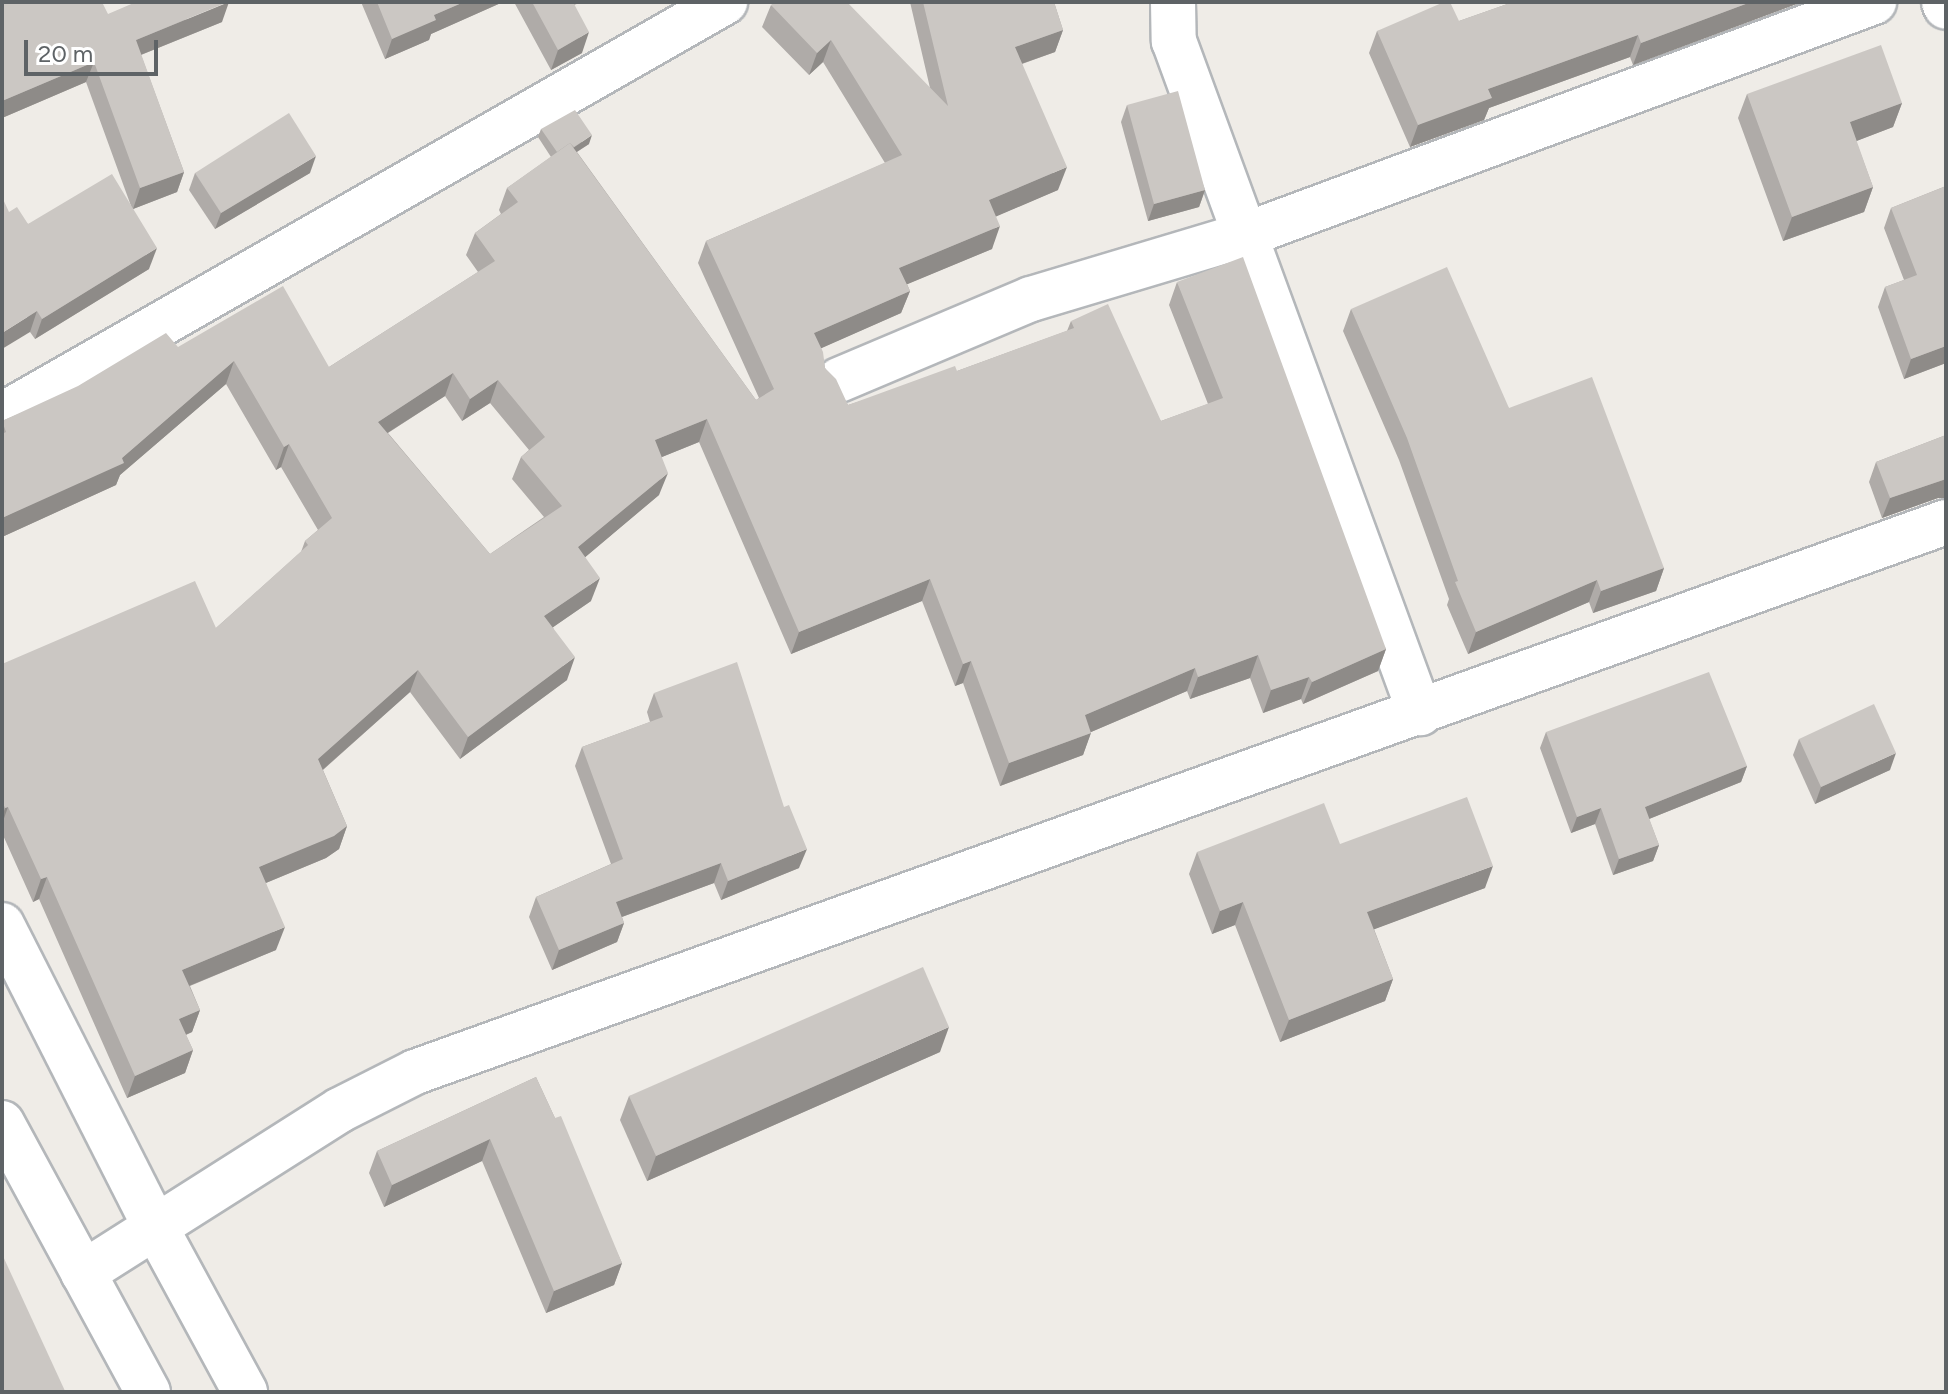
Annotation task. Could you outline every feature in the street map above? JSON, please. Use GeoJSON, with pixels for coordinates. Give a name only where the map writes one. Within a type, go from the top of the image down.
{"type":"FeatureCollection","features":[{"type":"Feature","properties":{"kind":"street"},"geometry":{"type":"LineString","coordinates":[[2,415],[725,2]]}},
{"type":"Feature","properties":{"kind":"street"},"geometry":{"type":"LineString","coordinates":[[1173,2],[1174,41],[1420,713]]}},
{"type":"Feature","properties":{"kind":"street"},"geometry":{"type":"LineString","coordinates":[[839,380],[1031,299],[1245,235],[1874,2]]}},
{"type":"Feature","properties":{"kind":"street"},"geometry":{"type":"LineString","coordinates":[[83,1273],[340,1110],[415,1072],[1946,522]]}},
{"type":"Feature","properties":{"kind":"street"},"geometry":{"type":"LineString","coordinates":[[2,925],[155,1226],[245,1392]]}},
{"type":"Feature","properties":{"kind":"street"},"geometry":{"type":"LineString","coordinates":[[2,1123],[148,1392]]}},
{"type":"Feature","properties":{"kind":"building"},"geometry":{"type":"Polygon","coordinates":[[[2,2],[102,2],[108,14],[136,2],[228,2],[136,40],[184,172],[140,188],[94,62],[2,101],[2,2]]]}},
{"type":"Feature","properties":{"kind":"building"},"geometry":{"type":"Polygon","coordinates":[[[377,2],[464,2],[434,15],[436,20],[392,39],[377,2]]]}},
{"type":"Feature","properties":{"kind":"building"},"geometry":{"type":"Polygon","coordinates":[[[532,2],[573,2],[589,32],[558,50],[532,2]]]}},
{"type":"Feature","properties":{"kind":"building"},"geometry":{"type":"Polygon","coordinates":[[[774,2],[847,2],[948,106],[923,2],[1054,2],[1063,30],[1015,47],[1067,167],[989,200],[1000,226],[899,268],[910,291],[814,333],[823,352],[825,368],[836,379],[848,405],[955,366],[957,371],[1074,328],[1071,321],[1108,304],[1161,421],[1223,398],[1177,282],[1243,257],[1386,649],[1312,682],[1309,677],[1271,690],[1258,655],[1198,677],[1195,668],[1085,715],[1091,733],[1009,763],[971,661],[963,664],[930,579],[799,632],[707,419],[655,440],[668,473],[578,547],[600,578],[544,616],[575,657],[468,737],[418,670],[318,759],[347,826],[334,836],[259,867],[285,927],[182,970],[200,1010],[179,1019],[193,1050],[135,1076],[47,877],[41,879],[8,807],[5,808],[2,801],[2,664],[195,581],[216,628],[308,545],[305,541],[332,518],[289,444],[284,447],[234,361],[122,458],[124,463],[2,518],[2,434],[6,432],[2,421],[78,386],[166,333],[178,347],[283,286],[329,367],[495,261],[475,233],[518,202],[507,188],[570,143],[756,400],[774,389],[706,241],[902,155],[831,40],[817,53],[771,5],[774,2]],[[453,373],[378,422],[490,554],[562,506],[521,457],[545,437],[498,380],[470,399],[453,373]]]}},
{"type":"Feature","properties":{"kind":"building"},"geometry":{"type":"Polygon","coordinates":[[[1450,2],[1459,21],[1513,2],[1751,2],[1641,43],[1638,35],[1488,89],[1492,98],[1418,125],[1377,31],[1450,2]]]}},
{"type":"Feature","properties":{"kind":"building"},"geometry":{"type":"Polygon","coordinates":[[[1881,45],[1902,103],[1850,122],[1873,187],[1792,217],[1747,94],[1881,45]]]}},
{"type":"Feature","properties":{"kind":"building"},"geometry":{"type":"Polygon","coordinates":[[[1178,91],[1205,190],[1154,204],[1127,105],[1178,91]]]}},
{"type":"Feature","properties":{"kind":"building"},"geometry":{"type":"Polygon","coordinates":[[[575,110],[592,135],[574,147],[570,143],[557,152],[541,129],[575,110]]]}},
{"type":"Feature","properties":{"kind":"building"},"geometry":{"type":"Polygon","coordinates":[[[289,113],[316,156],[221,213],[195,173],[289,113]]]}},
{"type":"Feature","properties":{"kind":"building"},"geometry":{"type":"Polygon","coordinates":[[[112,174],[157,248],[42,319],[37,311],[2,333],[2,197],[9,212],[17,207],[28,224],[112,174]]]}},
{"type":"Feature","properties":{"kind":"building"},"geometry":{"type":"Polygon","coordinates":[[[1946,186],[1946,346],[1911,359],[1885,287],[1917,275],[1891,208],[1946,186]]]}},
{"type":"Feature","properties":{"kind":"building"},"geometry":{"type":"Polygon","coordinates":[[[1447,267],[1509,408],[1592,377],[1664,568],[1601,591],[1597,580],[1476,632],[1455,582],[1458,581],[1407,438],[1351,309],[1447,267]]]}},
{"type":"Feature","properties":{"kind":"building"},"geometry":{"type":"Polygon","coordinates":[[[1946,435],[1946,479],[1890,498],[1876,462],[1946,435]]]}},
{"type":"Feature","properties":{"kind":"building"},"geometry":{"type":"Polygon","coordinates":[[[737,662],[784,807],[789,805],[807,849],[728,881],[721,863],[616,902],[624,923],[559,950],[536,897],[623,859],[582,747],[663,717],[654,693],[737,662]]]}},
{"type":"Feature","properties":{"kind":"building"},"geometry":{"type":"Polygon","coordinates":[[[1709,672],[1747,766],[1645,807],[1659,845],[1619,859],[1601,808],[1577,817],[1546,732],[1709,672]]]}},
{"type":"Feature","properties":{"kind":"building"},"geometry":{"type":"Polygon","coordinates":[[[1874,704],[1896,753],[1821,787],[1799,739],[1874,704]]]}},
{"type":"Feature","properties":{"kind":"building"},"geometry":{"type":"Polygon","coordinates":[[[1467,797],[1493,866],[1367,912],[1393,979],[1289,1020],[1243,902],[1220,911],[1197,852],[1324,803],[1340,844],[1467,797]]]}},
{"type":"Feature","properties":{"kind":"building"},"geometry":{"type":"Polygon","coordinates":[[[923,967],[949,1027],[656,1156],[629,1096],[923,967]]]}},
{"type":"Feature","properties":{"kind":"building"},"geometry":{"type":"Polygon","coordinates":[[[536,1077],[555,1118],[561,1116],[622,1263],[554,1291],[490,1139],[392,1185],[377,1151],[536,1077]]]}},
{"type":"Feature","properties":{"kind":"building"},"geometry":{"type":"Polygon","coordinates":[[[2,1254],[65,1391],[2,1392],[2,1254]]]}}]}
